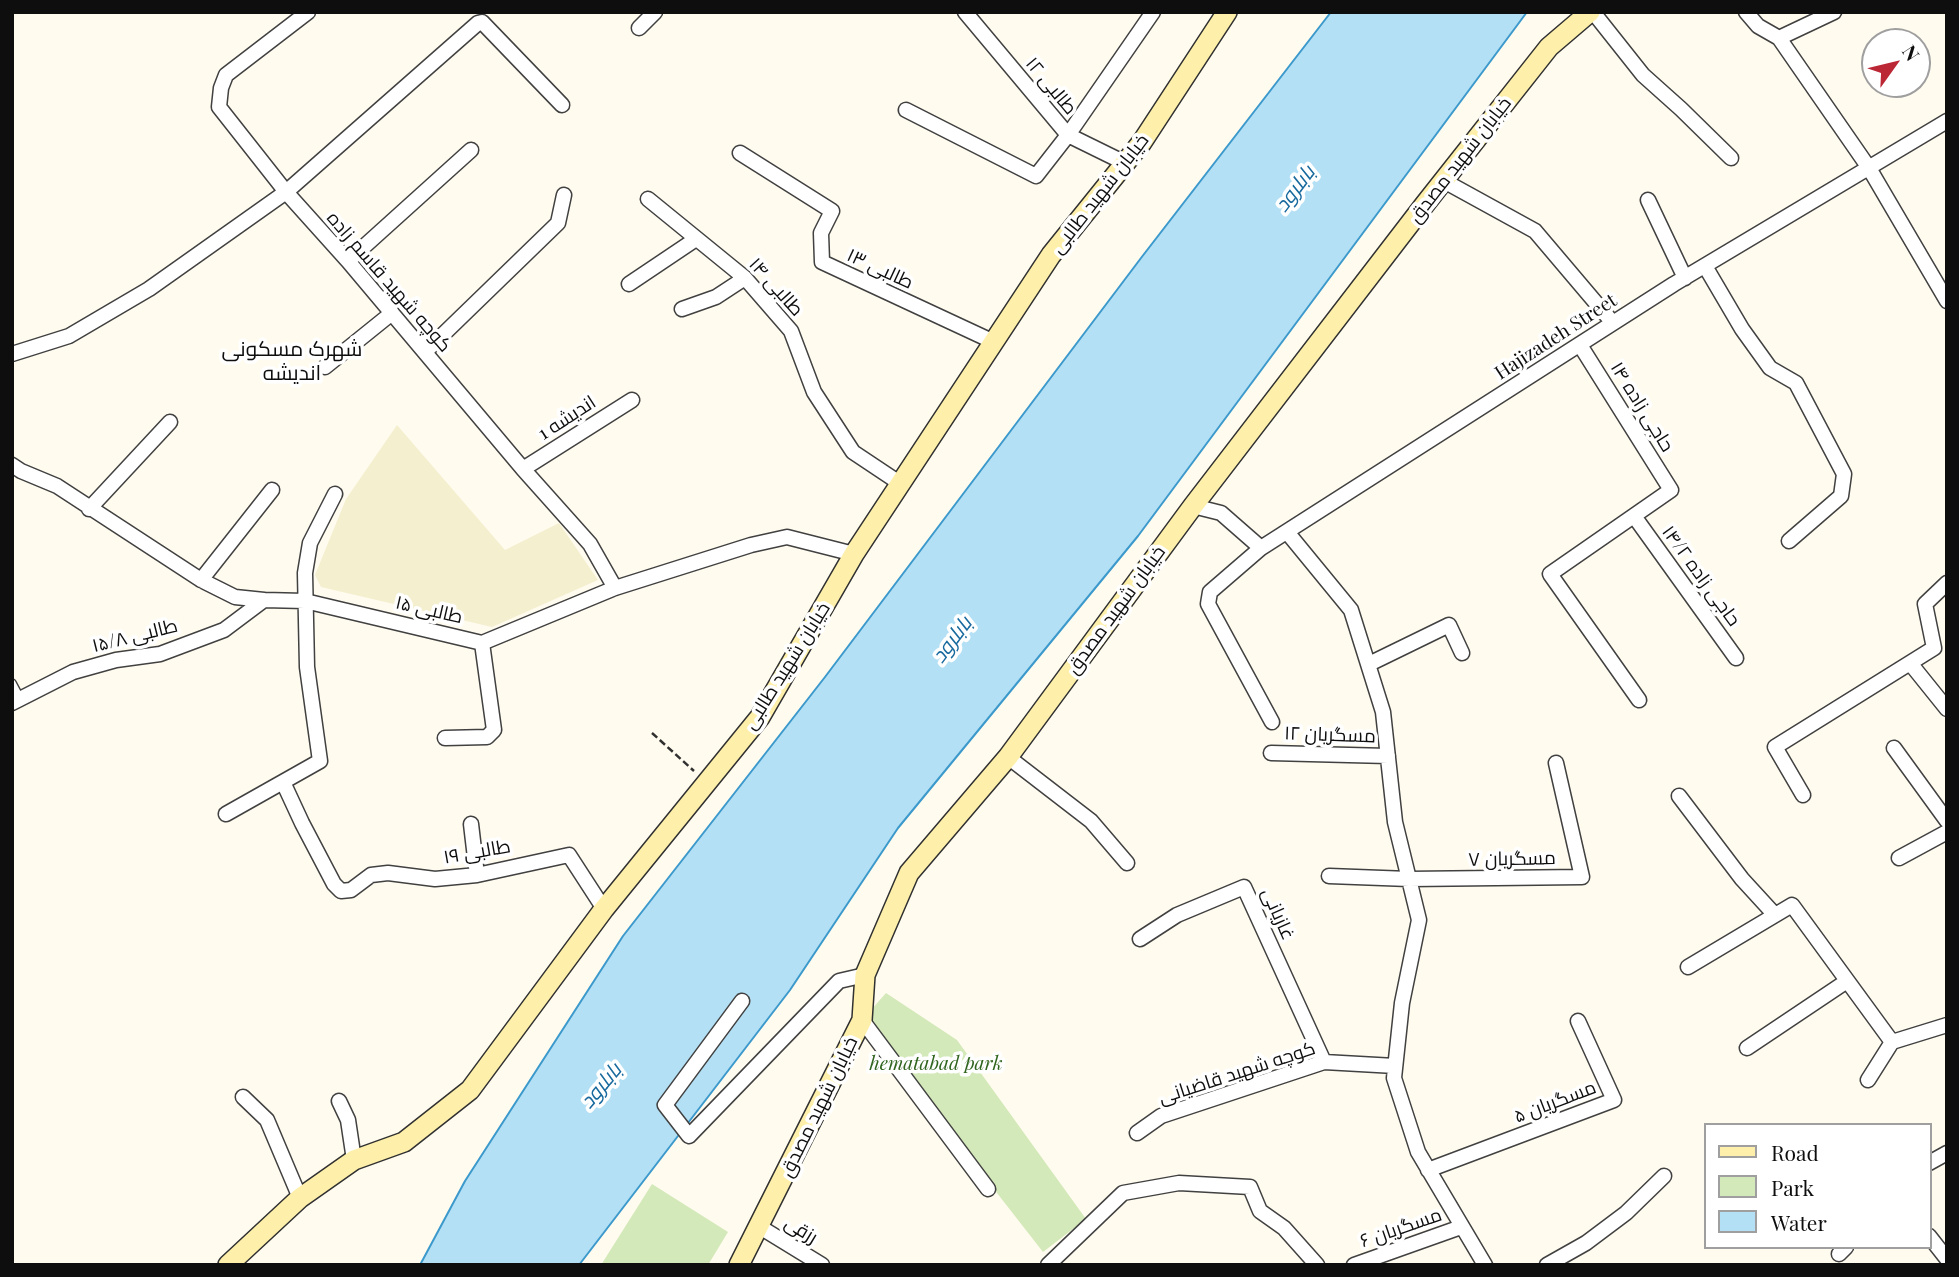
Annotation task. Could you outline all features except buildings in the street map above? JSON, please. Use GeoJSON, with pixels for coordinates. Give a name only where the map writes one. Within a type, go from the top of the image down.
{"type":"FeatureCollection","features":[{"type":"Feature","properties":{"kind":"street","name":"کوچه شهید قاسم زاده"},"geometry":{"type":"LineString","coordinates":[[308,12],[226,75],[221,88],[219,107],[286,192],[590,544],[615,587]]}},
{"type":"Feature","properties":{"kind":"street"},"geometry":{"type":"LineString","coordinates":[[639,28],[654,12]]}},
{"type":"Feature","properties":{"kind":"street","name":"طالبی ۱۲"},"geometry":{"type":"LineString","coordinates":[[965,12],[1068,135],[1125,163]]}},
{"type":"Feature","properties":{"kind":"street"},"geometry":{"type":"LineString","coordinates":[[906,110],[1036,176],[1068,135],[1153,12]]}},
{"type":"Feature","properties":{"kind":"street","name":"خیابان شهید طالبی"},"geometry":{"type":"LineString","coordinates":[[228,1265],[300,1198],[354,1160],[404,1142],[470,1090],[604,909],[760,717],[855,554],[994,342],[1051,256],[1142,142],[1227,12]]}},
{"type":"Feature","properties":{"kind":"street"},"geometry":{"type":"LineString","coordinates":[[1591,12],[1643,75],[1731,158]]}},
{"type":"Feature","properties":{"kind":"street","name":"خیابان شهید مصدق"},"geometry":{"type":"LineString","coordinates":[[739,1265],[862,1020],[864,975],[909,873],[1008,757],[1193,506],[1549,47],[1591,12]]}},
{"type":"Feature","properties":{"kind":"street"},"geometry":{"type":"LineString","coordinates":[[1746,12],[1758,26],[1779,38],[1869,168],[1947,301]]}},
{"type":"Feature","properties":{"kind":"street"},"geometry":{"type":"LineString","coordinates":[[1779,38],[1834,12]]}},
{"type":"Feature","properties":{"kind":"street"},"geometry":{"type":"LineString","coordinates":[[12,354],[69,336],[149,289],[286,192],[478,23],[482,22],[562,105]]}},
{"type":"Feature","properties":{"kind":"street","name":"Hajizadeh Street"},"geometry":{"type":"LineString","coordinates":[[1272,722],[1208,604],[1210,592],[1261,548],[1613,323],[1947,121]]}},
{"type":"Feature","properties":{"kind":"street"},"geometry":{"type":"LineString","coordinates":[[348,261],[471,150]]}},
{"type":"Feature","properties":{"kind":"street","name":"طالبی ۱۳"},"geometry":{"type":"LineString","coordinates":[[740,153],[832,211],[821,233],[822,262],[994,342]]}},
{"type":"Feature","properties":{"kind":"street"},"geometry":{"type":"LineString","coordinates":[[1444,181],[1535,231],[1613,323]]}},
{"type":"Feature","properties":{"kind":"street"},"geometry":{"type":"LineString","coordinates":[[425,352],[558,223],[564,195]]}},
{"type":"Feature","properties":{"kind":"street","name":"طالبی ۱۴"},"geometry":{"type":"LineString","coordinates":[[648,200],[745,278],[791,331],[814,392],[853,452],[901,484]]}},
{"type":"Feature","properties":{"kind":"street"},"geometry":{"type":"LineString","coordinates":[[1648,200],[1685,278]]}},
{"type":"Feature","properties":{"kind":"street"},"geometry":{"type":"LineString","coordinates":[[629,284],[696,239]]}},
{"type":"Feature","properties":{"kind":"street"},"geometry":{"type":"LineString","coordinates":[[1704,266],[1742,329],[1770,368],[1796,383],[1844,474],[1842,496],[1789,541]]}},
{"type":"Feature","properties":{"kind":"street"},"geometry":{"type":"LineString","coordinates":[[682,309],[716,297],[745,278]]}},
{"type":"Feature","properties":{"kind":"street"},"geometry":{"type":"LineString","coordinates":[[325,367],[392,313]]}},
{"type":"Feature","properties":{"kind":"street","name":"حاجی زاده ۱۴"},"geometry":{"type":"LineString","coordinates":[[1580,345],[1671,490],[1634,516]]}},
{"type":"Feature","properties":{"kind":"street","name":"اندیشه 1"},"geometry":{"type":"LineString","coordinates":[[523,469],[632,400]]}},
{"type":"Feature","properties":{"kind":"street"},"geometry":{"type":"LineString","coordinates":[[89,509],[170,422]]}},
{"type":"Feature","properties":{"kind":"street","name":"طالبی ۱۵"},"geometry":{"type":"LineString","coordinates":[[12,466],[57,486],[201,580],[235,597],[305,601],[482,643],[615,587],[751,545],[787,537],[855,554]]}},
{"type":"Feature","properties":{"kind":"street"},"geometry":{"type":"LineString","coordinates":[[201,580],[272,490]]}},
{"type":"Feature","properties":{"kind":"street"},"geometry":{"type":"LineString","coordinates":[[226,814],[320,761],[307,667],[305,573],[310,543],[335,494]]}},
{"type":"Feature","properties":{"kind":"street"},"geometry":{"type":"LineString","coordinates":[[1193,506],[1221,513],[1261,548]]}},
{"type":"Feature","properties":{"kind":"street"},"geometry":{"type":"LineString","coordinates":[[1634,516],[1550,575],[1639,700]]}},
{"type":"Feature","properties":{"kind":"street","name":"حاجی زاده ۱۴/۲"},"geometry":{"type":"LineString","coordinates":[[1634,516],[1737,658]]}},
{"type":"Feature","properties":{"kind":"street"},"geometry":{"type":"LineString","coordinates":[[1287,532],[1352,610],[1383,712],[1395,822],[1419,920],[1402,1003],[1394,1078],[1418,1152],[1485,1265]]}},
{"type":"Feature","properties":{"kind":"street"},"geometry":{"type":"LineString","coordinates":[[1803,795],[1775,747],[1934,648],[1924,604],[1947,583]]}},
{"type":"Feature","properties":{"kind":"street","name":"طالبی ۱۵/۸"},"geometry":{"type":"LineString","coordinates":[[16,701],[73,672],[116,660],[160,654],[224,630],[264,600]]}},
{"type":"Feature","properties":{"kind":"street"},"geometry":{"type":"LineString","coordinates":[[1368,664],[1448,625],[1462,653]]}},
{"type":"Feature","properties":{"kind":"street"},"geometry":{"type":"LineString","coordinates":[[445,738],[487,737],[494,730],[482,643]]}},
{"type":"Feature","properties":{"kind":"street"},"geometry":{"type":"LineString","coordinates":[[1910,663],[1947,709]]}},
{"type":"Feature","properties":{"kind":"street"},"geometry":{"type":"LineString","coordinates":[[1894,748],[1947,821]]}},
{"type":"Feature","properties":{"kind":"street","name":"مسگریان ۱۲"},"geometry":{"type":"LineString","coordinates":[[1271,753],[1388,756]]}},
{"type":"Feature","properties":{"kind":"street"},"geometry":{"type":"LineString","coordinates":[[1008,757],[1091,821],[1127,863]]}},
{"type":"Feature","properties":{"kind":"street","name":"مسگریان ۷"},"geometry":{"type":"LineString","coordinates":[[1409,879],[1581,877],[1556,763]]}},
{"type":"Feature","properties":{"kind":"street","name":"طالبی ۱۹"},"geometry":{"type":"LineString","coordinates":[[283,782],[334,884],[341,891],[351,890],[371,876],[388,873],[435,879],[477,875],[569,855],[604,909]]}},
{"type":"Feature","properties":{"kind":"street"},"geometry":{"type":"LineString","coordinates":[[1679,796],[1742,879],[1775,915]]}},
{"type":"Feature","properties":{"kind":"street"},"geometry":{"type":"LineString","coordinates":[[471,824],[477,875]]}},
{"type":"Feature","properties":{"kind":"street"},"geometry":{"type":"LineString","coordinates":[[1899,858],[1947,832]]}},
{"type":"Feature","properties":{"kind":"street"},"geometry":{"type":"LineString","coordinates":[[1329,876],[1409,879]]}},
{"type":"Feature","properties":{"kind":"street","name":"غازیانی"},"geometry":{"type":"LineString","coordinates":[[1140,939],[1177,915],[1244,887],[1324,1062]]}},
{"type":"Feature","properties":{"kind":"street"},"geometry":{"type":"LineString","coordinates":[[1688,967],[1792,905],[1892,1042]]}},
{"type":"Feature","properties":{"kind":"street"},"geometry":{"type":"LineString","coordinates":[[742,1001],[665,1105],[689,1136],[839,981],[864,975]]}},
{"type":"Feature","properties":{"kind":"street"},"geometry":{"type":"LineString","coordinates":[[1747,1048],[1847,981]]}},
{"type":"Feature","properties":{"kind":"street"},"geometry":{"type":"LineString","coordinates":[[862,1020],[988,1189]]}},
{"type":"Feature","properties":{"kind":"street","name":"مسگریان ۵"},"geometry":{"type":"LineString","coordinates":[[1428,1170],[1614,1100],[1578,1021]]}},
{"type":"Feature","properties":{"kind":"street"},"geometry":{"type":"LineString","coordinates":[[1868,1080],[1892,1042],[1947,1025]]}},
{"type":"Feature","properties":{"kind":"street","name":"کوچه شهید قاضیانی"},"geometry":{"type":"LineString","coordinates":[[1136,1133],[1161,1116],[1324,1062],[1395,1066]]}},
{"type":"Feature","properties":{"kind":"street"},"geometry":{"type":"LineString","coordinates":[[243,1097],[267,1120],[300,1198]]}},
{"type":"Feature","properties":{"kind":"street"},"geometry":{"type":"LineString","coordinates":[[339,1101],[348,1120],[354,1160]]}},
{"type":"Feature","properties":{"kind":"street"},"geometry":{"type":"LineString","coordinates":[[1931,1162],[1947,1153]]}},
{"type":"Feature","properties":{"kind":"street"},"geometry":{"type":"LineString","coordinates":[[1547,1265],[1586,1243],[1626,1213],[1664,1176]]}},
{"type":"Feature","properties":{"kind":"street"},"geometry":{"type":"LineString","coordinates":[[1048,1265],[1123,1193],[1179,1183],[1250,1188],[1260,1211],[1284,1228],[1317,1265]]}},
{"type":"Feature","properties":{"kind":"street","name":"رزقی"},"geometry":{"type":"LineString","coordinates":[[760,1227],[822,1265]]}},
{"type":"Feature","properties":{"kind":"street","name":"مسگریان ۶"},"geometry":{"type":"LineString","coordinates":[[1354,1265],[1461,1227]]}},
{"type":"Feature","properties":{"kind":"street"},"geometry":{"type":"LineString","coordinates":[[1931,1239],[1947,1259]]}},
{"type":"Feature","properties":{"kind":"lane"},"geometry":{"type":"LineString","coordinates":[[12,683],[16,701]]}},
{"type":"Feature","properties":{"kind":"path"},"geometry":{"type":"LineString","coordinates":[[652,733],[707,782]]}},
{"type":"Feature","properties":{"kind":"shaded area"},"geometry":{"type":"Polygon","coordinates":[[[397,425],[505,550],[559,523],[598,580],[492,627],[321,587],[315,575],[346,499],[397,425]]]}},
{"type":"Feature","properties":{"kind":"green space","name":"hematabad park"},"geometry":{"type":"Polygon","coordinates":[[[886,993],[957,1040],[1086,1219],[1043,1252],[862,1020],[886,993]]]}},
{"type":"Feature","properties":{"kind":"green space"},"geometry":{"type":"Polygon","coordinates":[[[652,1184],[728,1232],[708,1265],[601,1265],[652,1184]]]}},
{"type":"Feature","properties":{"kind":"water","name":"بابلرود"},"geometry":{"type":"Polygon","coordinates":[[[1331,12],[1527,12],[1138,536],[898,828],[790,990],[579,1265],[420,1265],[465,1181],[623,936],[825,677],[1141,258],[1331,12]]]}},
{"type":"Feature","properties":{"kind":"district","name":"شهرک مسکونی اندیشه"},"geometry":{"type":"Point","coordinates":[292,361]}}]}
